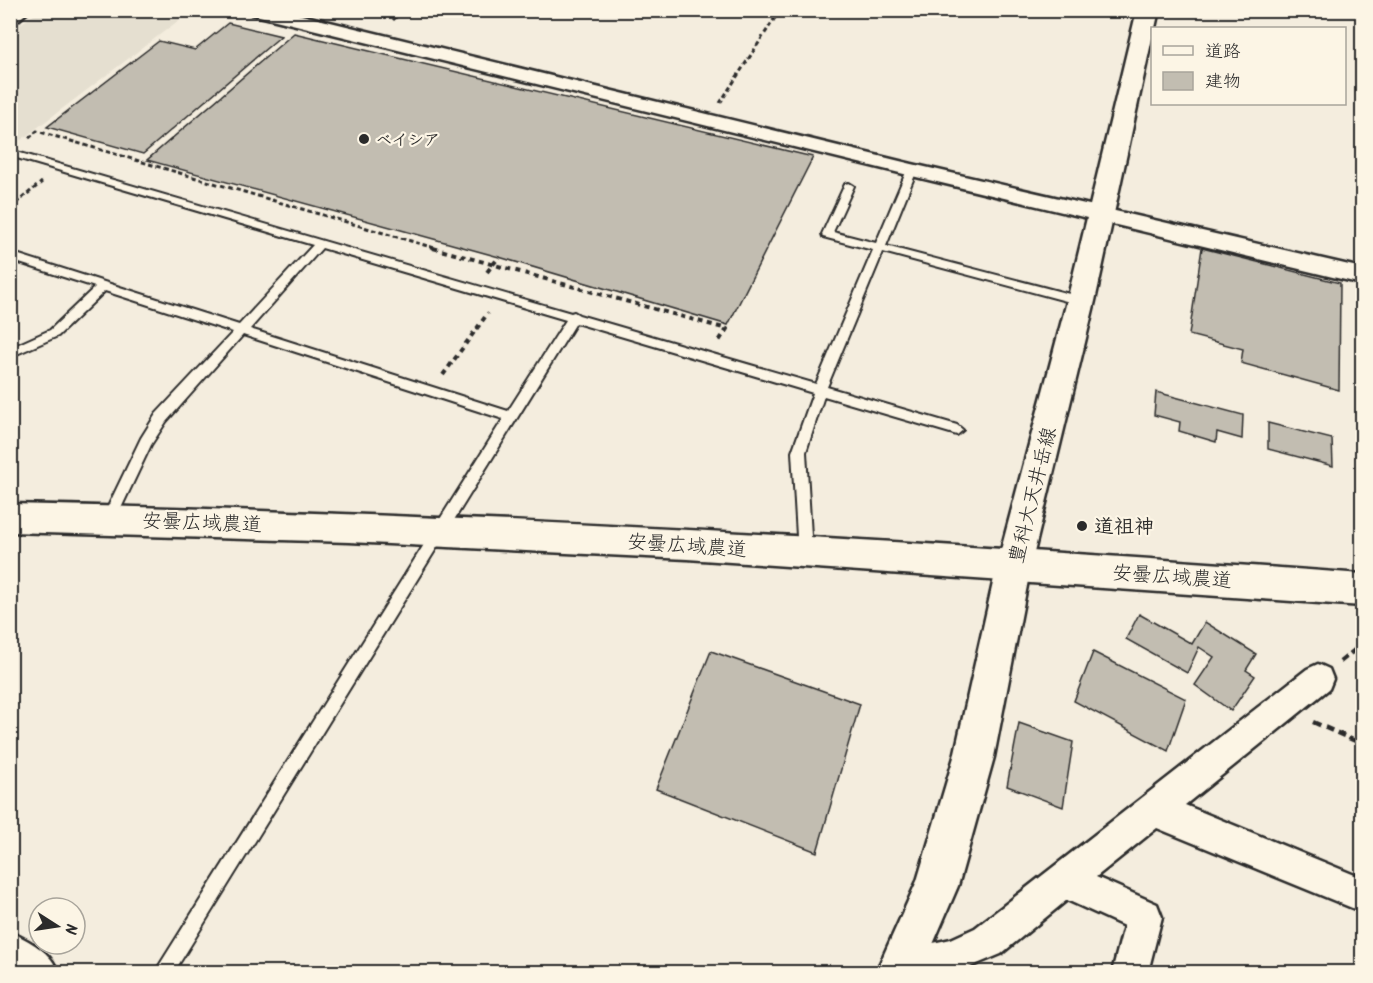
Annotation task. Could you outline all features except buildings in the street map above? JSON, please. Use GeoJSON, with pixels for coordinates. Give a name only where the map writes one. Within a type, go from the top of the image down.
{"type":"FeatureCollection","features":[{"type":"Feature","properties":{"kind":"main road","name":"豊科大天井岳線"},"geometry":{"type":"LineString","coordinates":[[900,970],[937,886],[974,758],[1014,565],[1081,301],[1148,10]]}},
{"type":"Feature","properties":{"kind":"main road","name":"安曇広域農道"},"geometry":{"type":"LineString","coordinates":[[10,518],[441,530],[1014,565],[1362,590]]}},
{"type":"Feature","properties":{"kind":"street"},"geometry":{"type":"LineString","coordinates":[[10,18],[22,10]]}},
{"type":"Feature","properties":{"kind":"street"},"geometry":{"type":"LineString","coordinates":[[257,10],[912,170],[1362,276]]}},
{"type":"Feature","properties":{"kind":"street"},"geometry":{"type":"LineString","coordinates":[[900,970],[952,957],[988,940],[1318,680]]}},
{"type":"Feature","properties":{"kind":"street"},"geometry":{"type":"LineString","coordinates":[[1155,810],[1362,894]]}},
{"type":"Feature","properties":{"kind":"street"},"geometry":{"type":"LineString","coordinates":[[1065,881],[1144,917],[1130,972]]}},
{"type":"Feature","properties":{"kind":"street"},"geometry":{"type":"LineString","coordinates":[[10,950],[39,972]]}},
{"type":"Feature","properties":{"kind":"lane"},"geometry":{"type":"LineString","coordinates":[[10,153],[574,316],[957,430]]}},
{"type":"Feature","properties":{"kind":"lane"},"geometry":{"type":"LineString","coordinates":[[805,552],[799,452],[820,390],[912,170]]}},
{"type":"Feature","properties":{"kind":"lane"},"geometry":{"type":"LineString","coordinates":[[849,186],[827,234],[1081,301]]}},
{"type":"Feature","properties":{"kind":"lane"},"geometry":{"type":"LineString","coordinates":[[109,519],[146,442],[161,418],[321,243]]}},
{"type":"Feature","properties":{"kind":"lane"},"geometry":{"type":"LineString","coordinates":[[10,256],[512,417]]}},
{"type":"Feature","properties":{"kind":"lane"},"geometry":{"type":"LineString","coordinates":[[10,353],[54,333],[104,285]]}},
{"type":"Feature","properties":{"kind":"lane"},"geometry":{"type":"LineString","coordinates":[[164,972],[574,316]]}},
{"type":"Feature","properties":{"kind":"path"},"geometry":{"type":"LineString","coordinates":[[709,119],[780,10]]}},
{"type":"Feature","properties":{"kind":"path"},"geometry":{"type":"LineString","coordinates":[[22,143],[37,131],[491,265],[727,329],[717,344]]}},
{"type":"Feature","properties":{"kind":"path"},"geometry":{"type":"LineString","coordinates":[[489,281],[487,272],[499,257]]}},
{"type":"Feature","properties":{"kind":"path"},"geometry":{"type":"LineString","coordinates":[[441,378],[492,307]]}},
{"type":"Feature","properties":{"kind":"path"},"geometry":{"type":"LineString","coordinates":[[1282,709],[1362,744]]}},
{"type":"Feature","properties":{"kind":"shaded area"},"geometry":{"type":"Polygon","coordinates":[[[40,11],[191,11],[21,140],[11,137],[11,30],[40,11]]]}},
{"type":"Feature","properties":{"kind":"place","name":"ベイシア"},"geometry":{"type":"Point","coordinates":[364,139]}},
{"type":"Feature","properties":{"kind":"place","name":"道祖神"},"geometry":{"type":"Point","coordinates":[1082,526]}}]}
